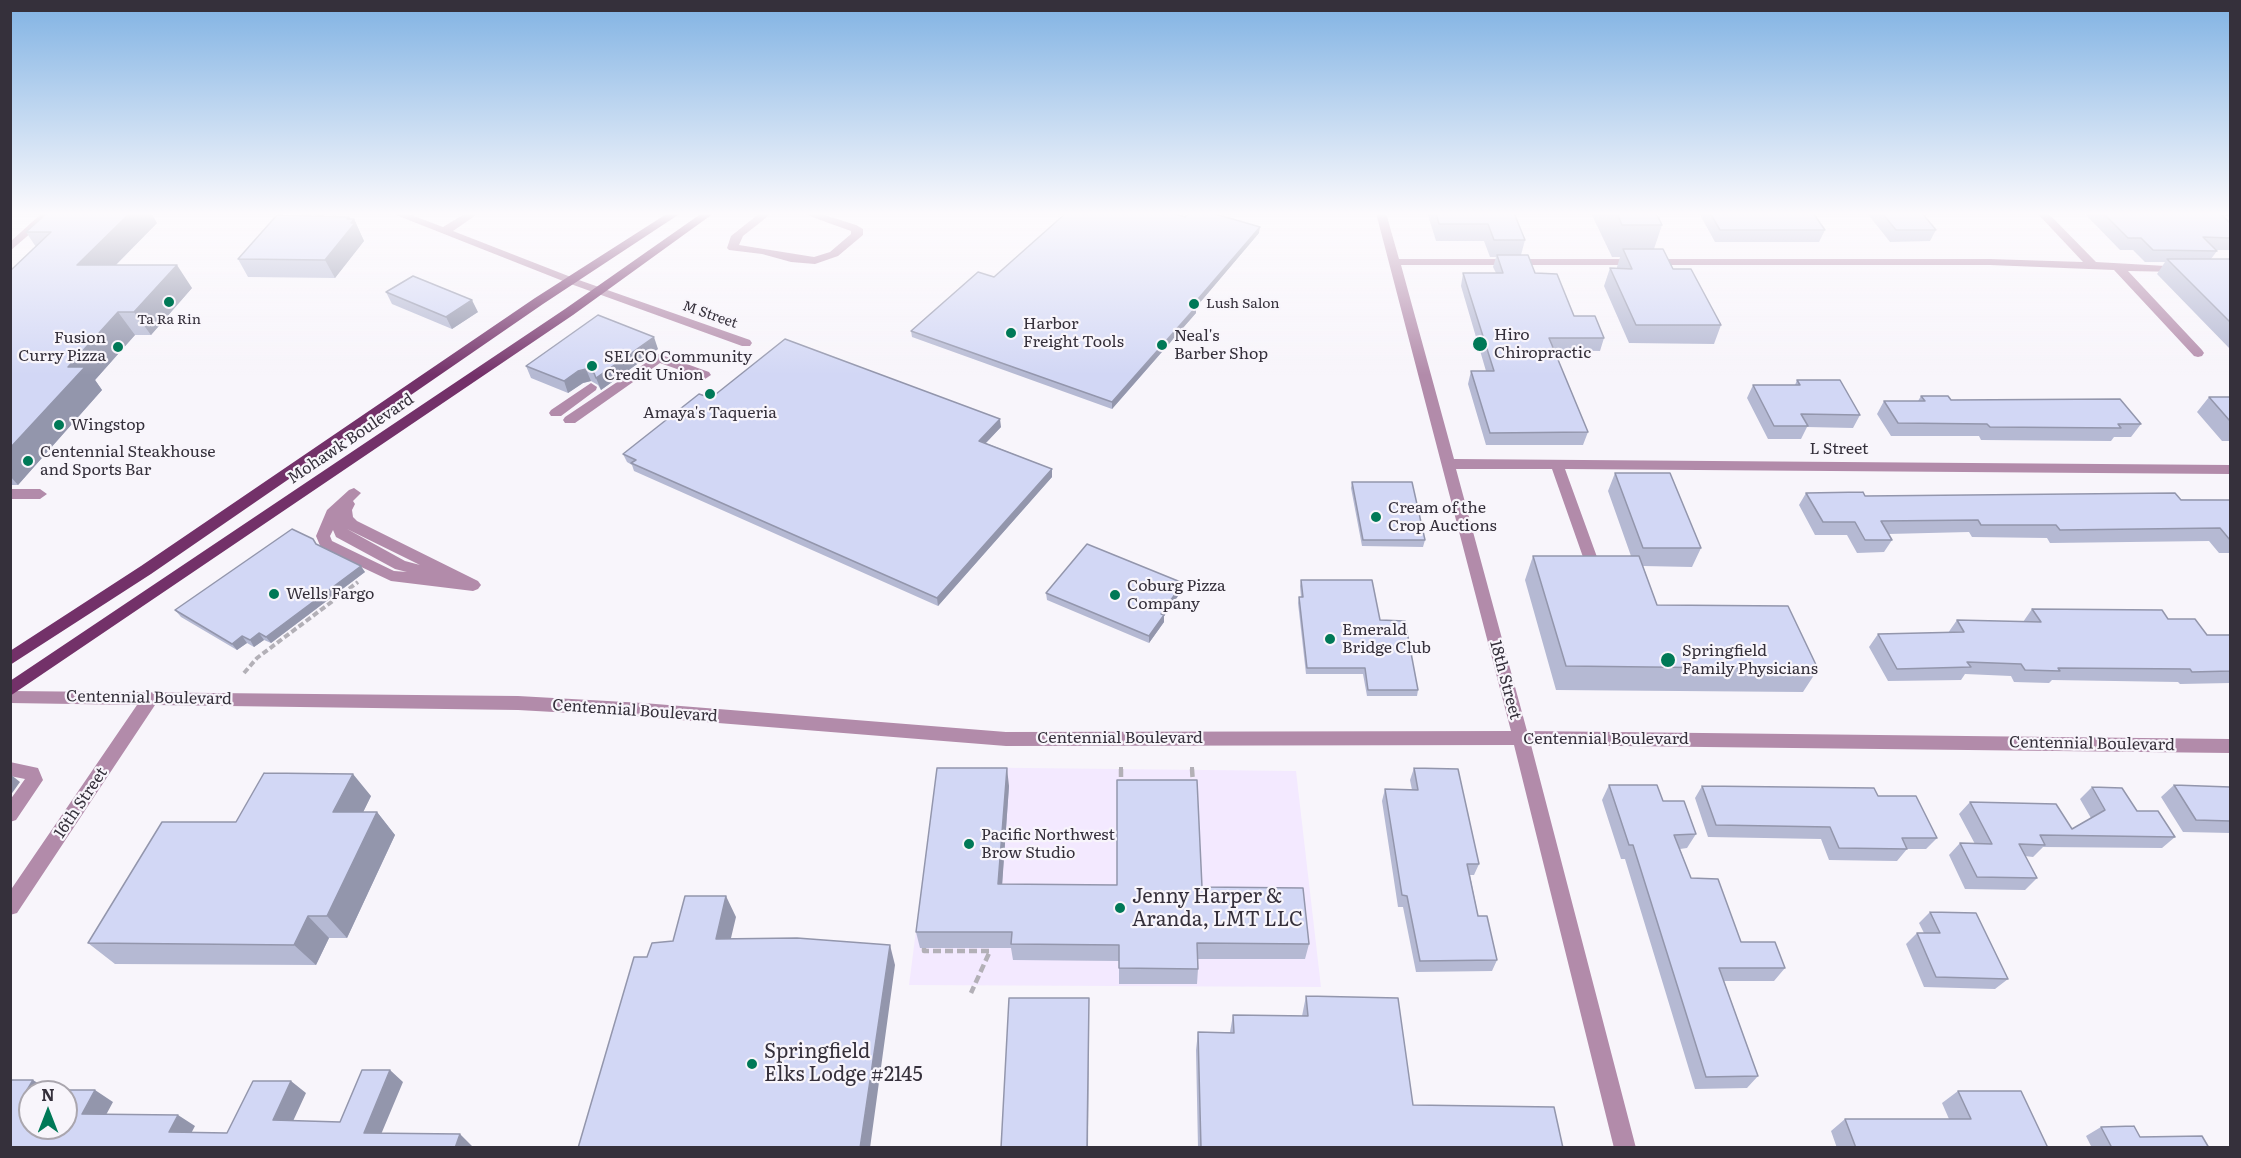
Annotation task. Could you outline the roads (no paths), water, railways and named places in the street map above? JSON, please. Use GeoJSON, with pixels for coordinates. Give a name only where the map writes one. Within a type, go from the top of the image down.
{"type":"FeatureCollection","features":[{"type":"Feature","properties":{"kind":"main road","name":"Mohawk Boulevard"},"geometry":{"type":"LineString","coordinates":[[10,659],[146,570],[539,301],[593,267]]}},
{"type":"Feature","properties":{"kind":"main road","name":"Mohawk Boulevard"},"geometry":{"type":"LineString","coordinates":[[10,690],[632,267]]}},
{"type":"Feature","properties":{"kind":"street","name":"M Street"},"geometry":{"type":"LineString","coordinates":[[536,267],[746,343]]}},
{"type":"Feature","properties":{"kind":"street","name":"18th Street"},"geometry":{"type":"LineString","coordinates":[[1395,267],[1625,1148]]}},
{"type":"Feature","properties":{"kind":"street"},"geometry":{"type":"LineString","coordinates":[[2118,267],[2198,352]]}},
{"type":"Feature","properties":{"kind":"street"},"geometry":{"type":"LineString","coordinates":[[2120,267],[2196,269]]}},
{"type":"Feature","properties":{"kind":"street"},"geometry":{"type":"LineString","coordinates":[[570,420],[655,356],[705,375]]}},
{"type":"Feature","properties":{"kind":"street"},"geometry":{"type":"LineString","coordinates":[[556,413],[591,387]]}},
{"type":"Feature","properties":{"kind":"street","name":"L Street"},"geometry":{"type":"LineString","coordinates":[[1446,464],[2230,470]]}},
{"type":"Feature","properties":{"kind":"street"},"geometry":{"type":"LineString","coordinates":[[1557,465],[1590,557]]}},
{"type":"Feature","properties":{"kind":"street"},"geometry":{"type":"LineString","coordinates":[[354,493],[339,512],[338,522],[341,533],[400,565],[473,585],[391,576],[326,544],[323,536],[334,510],[354,493]]}},
{"type":"Feature","properties":{"kind":"street"},"geometry":{"type":"LineString","coordinates":[[10,494],[40,494]]}},
{"type":"Feature","properties":{"kind":"street","name":"Centennial Boulevard"},"geometry":{"type":"LineString","coordinates":[[10,698],[518,703],[643,710],[1006,739],[1520,739],[2230,746]]}},
{"type":"Feature","properties":{"kind":"street","name":"16th Street"},"geometry":{"type":"LineString","coordinates":[[10,907],[151,698]]}},
{"type":"Feature","properties":{"kind":"street"},"geometry":{"type":"LineString","coordinates":[[10,769],[32,773],[34,780],[10,815]]}},
{"type":"Feature","properties":{"kind":"place","name":"Ta Ra Rin"},"geometry":{"type":"Point","coordinates":[169,302]}},
{"type":"Feature","properties":{"kind":"place","name":"Lush Salon"},"geometry":{"type":"Point","coordinates":[1194,304]}},
{"type":"Feature","properties":{"kind":"place","name":"Harbor Freight Tools"},"geometry":{"type":"Point","coordinates":[1011,333]}},
{"type":"Feature","properties":{"kind":"place","name":"Hiro Chiropractic"},"geometry":{"type":"Point","coordinates":[1480,344]}},
{"type":"Feature","properties":{"kind":"place","name":"Neal's Barber Shop"},"geometry":{"type":"Point","coordinates":[1162,345]}},
{"type":"Feature","properties":{"kind":"place","name":"Fusion Curry Pizza"},"geometry":{"type":"Point","coordinates":[118,347]}},
{"type":"Feature","properties":{"kind":"place","name":"SELCO Community Credit Union"},"geometry":{"type":"Point","coordinates":[592,366]}},
{"type":"Feature","properties":{"kind":"place","name":"Amaya's Taqueria"},"geometry":{"type":"Point","coordinates":[710,394]}},
{"type":"Feature","properties":{"kind":"place","name":"Wingstop"},"geometry":{"type":"Point","coordinates":[59,425]}},
{"type":"Feature","properties":{"kind":"place","name":"Centennial Steakhouse and Sports Bar"},"geometry":{"type":"Point","coordinates":[28,461]}},
{"type":"Feature","properties":{"kind":"place","name":"Cream of the Crop Auctions"},"geometry":{"type":"Point","coordinates":[1376,517]}},
{"type":"Feature","properties":{"kind":"place","name":"Wells Fargo"},"geometry":{"type":"Point","coordinates":[274,594]}},
{"type":"Feature","properties":{"kind":"place","name":"Coburg Pizza Company"},"geometry":{"type":"Point","coordinates":[1115,595]}},
{"type":"Feature","properties":{"kind":"place","name":"Emerald Bridge Club"},"geometry":{"type":"Point","coordinates":[1330,639]}},
{"type":"Feature","properties":{"kind":"place","name":"Springfield Family Physicians"},"geometry":{"type":"Point","coordinates":[1668,660]}},
{"type":"Feature","properties":{"kind":"place","name":"Pacific Northwest Brow Studio"},"geometry":{"type":"Point","coordinates":[969,844]}},
{"type":"Feature","properties":{"kind":"place","name":"Jenny Harper & Aranda, LMT LLC"},"geometry":{"type":"Point","coordinates":[1120,908]}},
{"type":"Feature","properties":{"kind":"place","name":"Springfield Elks Lodge #2145"},"geometry":{"type":"Point","coordinates":[752,1064]}}]}
